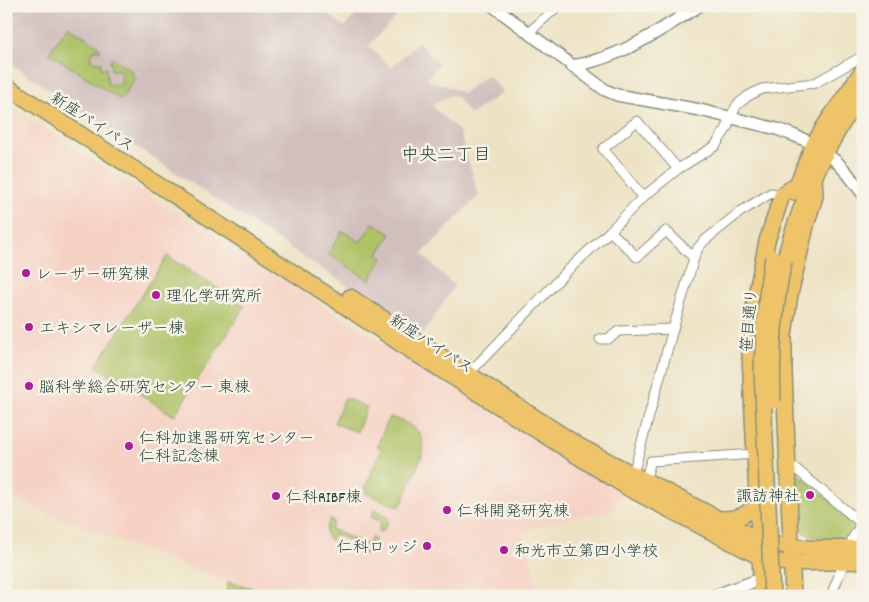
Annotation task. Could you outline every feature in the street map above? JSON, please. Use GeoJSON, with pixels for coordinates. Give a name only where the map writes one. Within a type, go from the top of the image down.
{"type":"FeatureCollection","features":[{"type":"Feature","properties":{"kind":"main road","name":"笹目通り"},"geometry":{"type":"LineString","coordinates":[[772,596],[762,370],[769,277],[779,259],[814,177],[825,126],[863,70]]}},
{"type":"Feature","properties":{"kind":"main road","name":"新座バイパス"},"geometry":{"type":"LineString","coordinates":[[6,74],[579,446],[759,540],[775,545],[852,552],[863,561]]}},
{"type":"Feature","properties":{"kind":"main road","name":"新座バイパス"},"geometry":{"type":"LineString","coordinates":[[6,86],[421,357],[628,488],[760,558],[785,563],[852,552]]}},
{"type":"Feature","properties":{"kind":"main road","name":"笹目通り"},"geometry":{"type":"LineString","coordinates":[[781,596],[772,352],[779,259],[788,208],[797,184],[820,148],[863,92]]}},
{"type":"Feature","properties":{"kind":"main road"},"geometry":{"type":"LineString","coordinates":[[794,596],[785,563],[791,547],[784,335],[790,294],[804,231],[815,196],[814,177]]}},
{"type":"Feature","properties":{"kind":"main road"},"geometry":{"type":"LineString","coordinates":[[762,596],[750,355],[755,301],[768,241],[782,195],[797,184]]}},
{"type":"Feature","properties":{"kind":"main road"},"geometry":{"type":"LineString","coordinates":[[719,519],[733,519],[743,516],[757,504]]}},
{"type":"Feature","properties":{"kind":"street"},"geometry":{"type":"LineString","coordinates":[[493,6],[605,90],[618,95],[683,106],[777,129],[793,135],[820,148],[842,167],[863,194]]}},
{"type":"Feature","properties":{"kind":"street"},"geometry":{"type":"LineString","coordinates":[[528,33],[558,6]]}},
{"type":"Feature","properties":{"kind":"street"},"geometry":{"type":"LineString","coordinates":[[572,66],[618,54],[700,6]]}},
{"type":"Feature","properties":{"kind":"street"},"geometry":{"type":"LineString","coordinates":[[469,374],[566,272],[643,198],[678,170],[715,146],[727,128],[736,105],[762,89],[815,83],[863,56]]}},
{"type":"Feature","properties":{"kind":"street"},"geometry":{"type":"LineString","coordinates":[[643,198],[604,149],[637,121],[678,170]]}},
{"type":"Feature","properties":{"kind":"street"},"geometry":{"type":"LineString","coordinates":[[639,478],[673,328],[698,248],[740,212],[771,193],[782,195]]}},
{"type":"Feature","properties":{"kind":"street"},"geometry":{"type":"LineString","coordinates":[[610,231],[637,257],[666,231],[694,258]]}},
{"type":"Feature","properties":{"kind":"street"},"geometry":{"type":"LineString","coordinates":[[600,339],[608,339],[619,331],[673,328]]}},
{"type":"Feature","properties":{"kind":"street"},"geometry":{"type":"LineString","coordinates":[[639,478],[651,461],[755,454]]}},
{"type":"Feature","properties":{"kind":"street"},"geometry":{"type":"LineString","coordinates":[[788,468],[796,469],[862,522],[852,539],[852,552],[831,596]]}},
{"type":"Feature","properties":{"kind":"street"},"geometry":{"type":"LineString","coordinates":[[713,596],[761,579],[785,563]]}},
{"type":"Feature","properties":{"kind":"shaded area"},"geometry":{"type":"Polygon","coordinates":[[[6,6],[318,6],[345,27],[363,6],[385,6],[396,17],[368,46],[391,68],[418,42],[439,64],[427,80],[463,93],[488,75],[503,92],[470,115],[457,97],[451,95],[432,106],[459,131],[479,195],[422,254],[454,286],[423,334],[6,61],[6,6]]]}},
{"type":"Feature","properties":{"kind":"shaded area","name":"理化学研究所"},"geometry":{"type":"Polygon","coordinates":[[[6,104],[620,493],[613,511],[580,516],[522,533],[534,568],[537,596],[295,596],[224,580],[6,496],[6,104]]]}},
{"type":"Feature","properties":{"kind":"green space"},"geometry":{"type":"Polygon","coordinates":[[[68,26],[99,46],[98,48],[101,49],[99,51],[95,49],[90,58],[96,62],[101,62],[101,68],[106,68],[108,85],[121,84],[121,70],[111,70],[111,62],[109,62],[112,58],[132,71],[130,74],[136,77],[121,100],[49,53],[68,26]]]}},
{"type":"Feature","properties":{"kind":"green space"},"geometry":{"type":"Polygon","coordinates":[[[373,223],[391,234],[378,254],[383,258],[369,280],[328,254],[342,231],[360,242],[373,223]]]}},
{"type":"Feature","properties":{"kind":"green space"},"geometry":{"type":"Polygon","coordinates":[[[167,256],[245,306],[174,416],[96,366],[167,256]]]}},
{"type":"Feature","properties":{"kind":"green space"},"geometry":{"type":"Polygon","coordinates":[[[344,399],[367,407],[357,432],[334,423],[344,399]]]}},
{"type":"Feature","properties":{"kind":"green space"},"geometry":{"type":"Polygon","coordinates":[[[391,417],[415,428],[419,432],[423,444],[423,453],[400,506],[365,493],[367,489],[365,488],[382,448],[377,446],[391,417]]]}},
{"type":"Feature","properties":{"kind":"green space"},"geometry":{"type":"Polygon","coordinates":[[[800,475],[857,524],[848,541],[813,537],[802,532],[794,477],[800,475]]]}},
{"type":"Feature","properties":{"kind":"green space"},"geometry":{"type":"Polygon","coordinates":[[[374,510],[386,516],[388,520],[382,532],[378,531],[381,522],[371,517],[374,510]]]}},
{"type":"Feature","properties":{"kind":"green space"},"geometry":{"type":"Polygon","coordinates":[[[330,519],[334,521],[331,529],[368,545],[372,537],[376,543],[365,554],[362,553],[365,547],[334,534],[331,540],[326,534],[330,519]]]}},
{"type":"Feature","properties":{"kind":"green space"},"geometry":{"type":"Polygon","coordinates":[[[228,582],[285,596],[226,596],[228,582]]]}},
{"type":"Feature","properties":{"kind":"place","name":"レーザー研究棟"},"geometry":{"type":"Point","coordinates":[26,273]}},
{"type":"Feature","properties":{"kind":"place","name":"理化学研究所"},"geometry":{"type":"Point","coordinates":[156,295]}},
{"type":"Feature","properties":{"kind":"place","name":"エキシマレーザー棟"},"geometry":{"type":"Point","coordinates":[29,327]}},
{"type":"Feature","properties":{"kind":"place","name":"脳科学総合研究センター 東棟"},"geometry":{"type":"Point","coordinates":[29,386]}},
{"type":"Feature","properties":{"kind":"place","name":"仁科加速器研究センター 仁科記念棟"},"geometry":{"type":"Point","coordinates":[129,446]}},
{"type":"Feature","properties":{"kind":"place","name":"諏訪神社"},"geometry":{"type":"Point","coordinates":[810,495]}},
{"type":"Feature","properties":{"kind":"place","name":"仁科RIBF棟"},"geometry":{"type":"Point","coordinates":[276,496]}},
{"type":"Feature","properties":{"kind":"place","name":"仁科開発研究棟"},"geometry":{"type":"Point","coordinates":[447,510]}},
{"type":"Feature","properties":{"kind":"place","name":"仁科ロッジ"},"geometry":{"type":"Point","coordinates":[427,546]}},
{"type":"Feature","properties":{"kind":"place","name":"和光市立第四小学校"},"geometry":{"type":"Point","coordinates":[504,550]}},
{"type":"Feature","properties":{"kind":"district","name":"中央二丁目"},"geometry":{"type":"Point","coordinates":[446,154]}}]}
